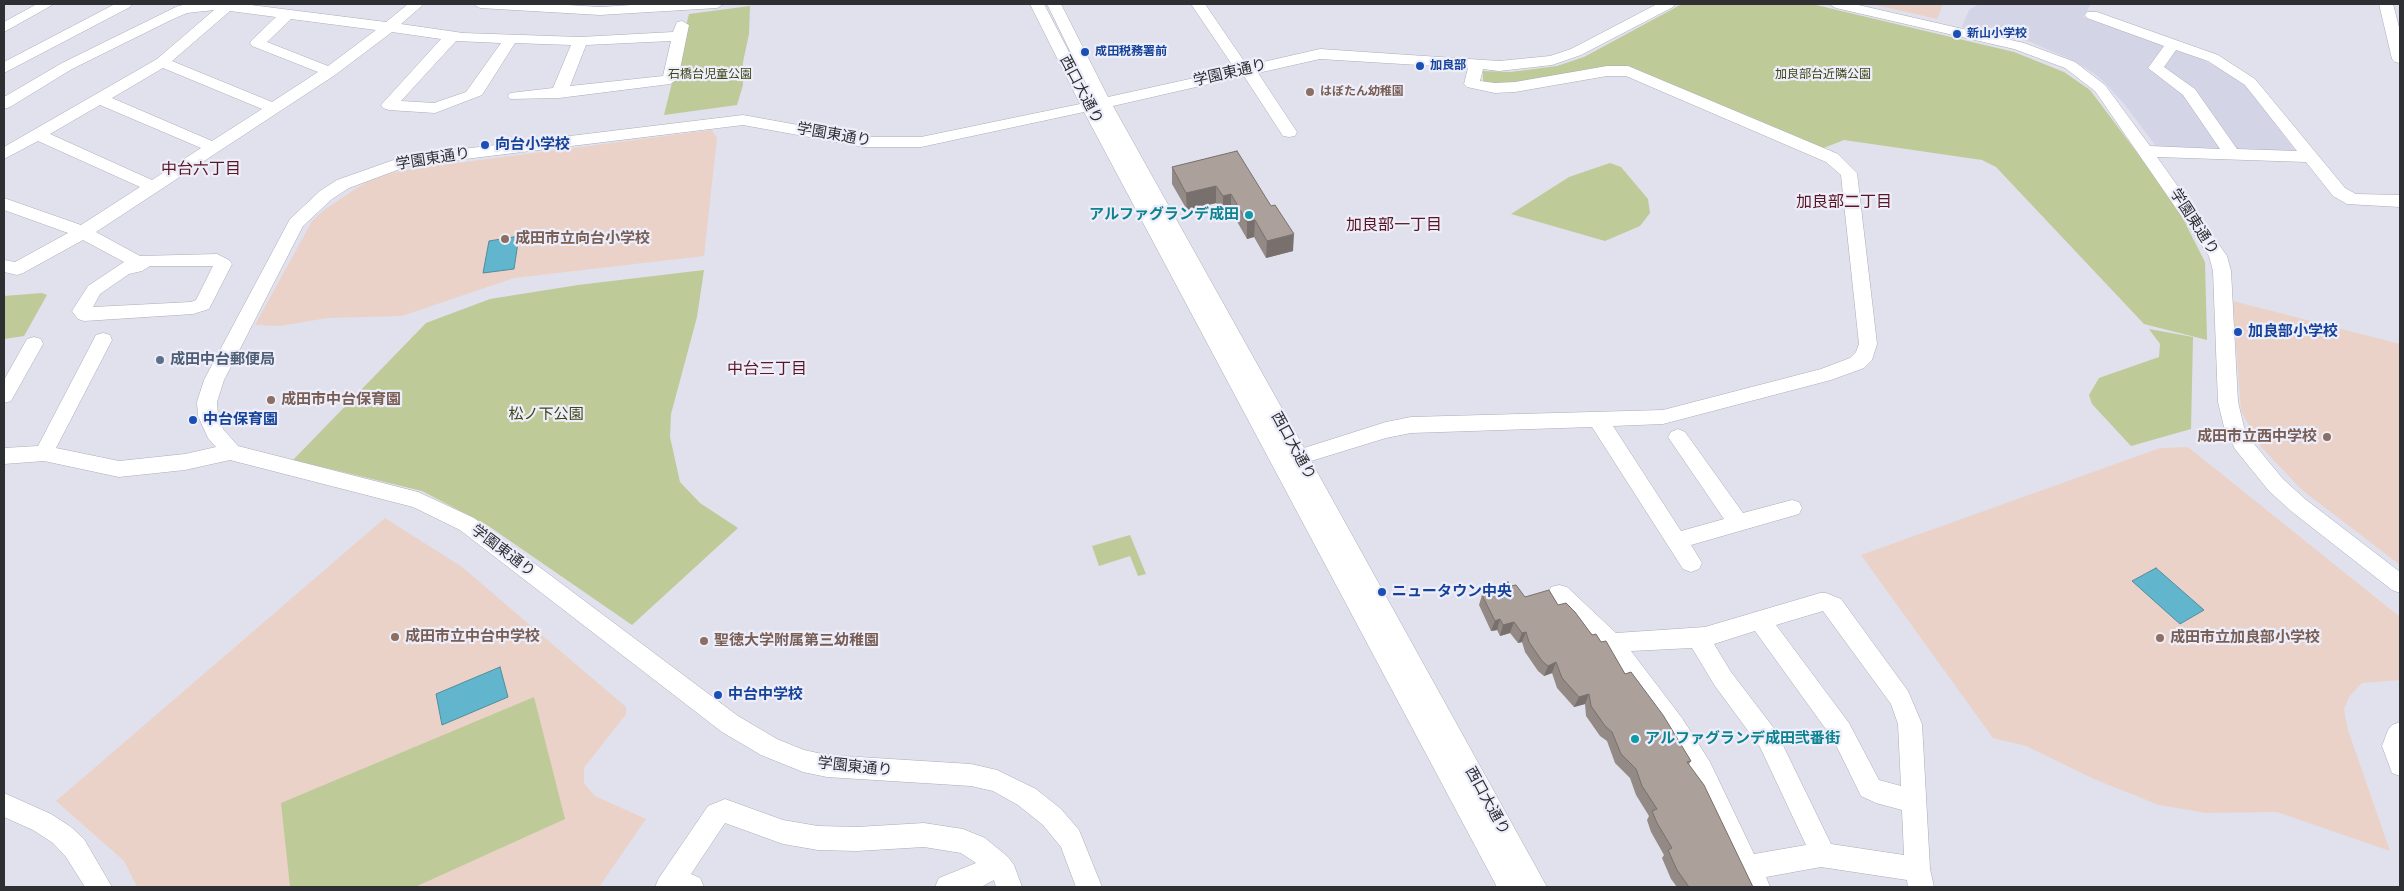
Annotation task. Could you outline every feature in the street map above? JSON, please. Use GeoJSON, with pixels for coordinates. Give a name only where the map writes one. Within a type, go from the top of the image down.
{"type":"FeatureCollection","features":[{"type":"Feature","properties":{"kind":"street"},"geometry":{"type":"LineString","coordinates":[[4,28],[47,4]]}},
{"type":"Feature","properties":{"kind":"street"},"geometry":{"type":"LineString","coordinates":[[4,68],[125,4]]}},
{"type":"Feature","properties":{"kind":"street"},"geometry":{"type":"LineString","coordinates":[[4,266],[17,269],[83,232],[151,186],[330,72],[389,28],[417,4]]}},
{"type":"Feature","properties":{"kind":"street"},"geometry":{"type":"LineString","coordinates":[[480,4],[600,11],[717,4]]}},
{"type":"Feature","properties":{"kind":"street","name":"西口大通り"},"geometry":{"type":"LineString","coordinates":[[1037,4],[1096,104],[1290,460],[1534,887]]}},
{"type":"Feature","properties":{"kind":"street","name":"西口大通り"},"geometry":{"type":"LineString","coordinates":[[1054,4],[1096,104]]}},
{"type":"Feature","properties":{"kind":"street"},"geometry":{"type":"LineString","coordinates":[[1198,4],[1234,57],[1252,75],[1289,132]]}},
{"type":"Feature","properties":{"kind":"street","name":"学園東通り"},"geometry":{"type":"LineString","coordinates":[[1089,887],[1070,839],[1052,817],[1027,797],[997,781],[971,775],[827,766],[803,761],[768,747],[730,724],[467,524],[418,500],[231,452],[215,433],[208,416],[207,402],[214,380],[296,223],[326,195],[362,175],[405,161],[722,121],[765,122],[864,142],[921,142],[1320,54],[1343,54],[1476,65],[1524,65],[1567,56],[1668,4]]}},
{"type":"Feature","properties":{"kind":"street","name":"学園東通り"},"geometry":{"type":"LineString","coordinates":[[1836,4],[2019,46],[2070,65],[2100,88],[2218,256],[2222,271],[2228,402],[2234,427],[2242,444],[2276,485],[2298,505],[2400,584]]}},
{"type":"Feature","properties":{"kind":"street"},"geometry":{"type":"LineString","coordinates":[[2386,4],[2398,39],[2400,59]]}},
{"type":"Feature","properties":{"kind":"street"},"geometry":{"type":"LineString","coordinates":[[4,104],[68,66],[183,9],[205,5],[227,6],[452,36],[510,40],[580,41],[679,36]]}},
{"type":"Feature","properties":{"kind":"street"},"geometry":{"type":"LineString","coordinates":[[516,96],[665,82],[670,79],[687,5]]}},
{"type":"Feature","properties":{"kind":"street"},"geometry":{"type":"LineString","coordinates":[[4,154],[162,62],[227,6]]}},
{"type":"Feature","properties":{"kind":"street"},"geometry":{"type":"LineString","coordinates":[[286,15],[257,43],[330,72]]}},
{"type":"Feature","properties":{"kind":"street"},"geometry":{"type":"LineString","coordinates":[[2092,15],[2206,54],[2250,82],[2309,157],[2334,187],[2345,196],[2363,200],[2400,200]]}},
{"type":"Feature","properties":{"kind":"street"},"geometry":{"type":"LineString","coordinates":[[452,36],[389,105],[435,108],[472,95],[476,92],[510,40]]}},
{"type":"Feature","properties":{"kind":"street"},"geometry":{"type":"LineString","coordinates":[[560,93],[580,41]]}},
{"type":"Feature","properties":{"kind":"street"},"geometry":{"type":"LineString","coordinates":[[2174,43],[2156,68],[2188,92],[2232,154]]}},
{"type":"Feature","properties":{"kind":"street"},"geometry":{"type":"LineString","coordinates":[[41,49],[68,66]]}},
{"type":"Feature","properties":{"kind":"street"},"geometry":{"type":"LineString","coordinates":[[162,62],[274,108]]}},
{"type":"Feature","properties":{"kind":"street"},"geometry":{"type":"LineString","coordinates":[[1290,460],[1386,430],[1411,425],[1598,420],[1668,416],[1816,378],[1857,363],[1864,355],[1868,344],[1849,173],[1832,158],[1628,71],[1607,71],[1504,88],[1472,84],[1476,65]]}},
{"type":"Feature","properties":{"kind":"street"},"geometry":{"type":"LineString","coordinates":[[98,98],[213,147]]}},
{"type":"Feature","properties":{"kind":"street"},"geometry":{"type":"LineString","coordinates":[[37,134],[151,186]]}},
{"type":"Feature","properties":{"kind":"street"},"geometry":{"type":"LineString","coordinates":[[2146,151],[2309,157]]}},
{"type":"Feature","properties":{"kind":"street"},"geometry":{"type":"LineString","coordinates":[[4,204],[83,232],[134,260],[136,267]]}},
{"type":"Feature","properties":{"kind":"street"},"geometry":{"type":"LineString","coordinates":[[146,260],[217,260],[223,264],[202,304],[193,308],[84,314],[81,311],[94,290],[134,264],[136,267],[146,260]]}},
{"type":"Feature","properties":{"kind":"street"},"geometry":{"type":"LineString","coordinates":[[44,453],[103,340]]}},
{"type":"Feature","properties":{"kind":"street"},"geometry":{"type":"LineString","coordinates":[[4,396],[34,344]]}},
{"type":"Feature","properties":{"kind":"street"},"geometry":{"type":"LineString","coordinates":[[1598,420],[1691,563]]}},
{"type":"Feature","properties":{"kind":"street"},"geometry":{"type":"LineString","coordinates":[[1678,437],[1738,523]]}},
{"type":"Feature","properties":{"kind":"street"},"geometry":{"type":"LineString","coordinates":[[4,456],[44,453],[83,464],[119,469],[185,462],[231,452]]}},
{"type":"Feature","properties":{"kind":"street","name":"西口大通り"},"geometry":{"type":"LineString","coordinates":[[1290,460],[1511,887]]}},
{"type":"Feature","properties":{"kind":"street"},"geometry":{"type":"LineString","coordinates":[[1676,541],[1792,508]]}},
{"type":"Feature","properties":{"kind":"street"},"geometry":{"type":"LineString","coordinates":[[1559,594],[1613,644],[1656,699],[1686,745],[1712,792],[1752,878],[1821,854],[1919,878],[1910,724],[1900,698],[1832,606],[1826,602],[1820,602],[1698,637],[1663,641],[1621,641],[1613,644]]}},
{"type":"Feature","properties":{"kind":"street"},"geometry":{"type":"LineString","coordinates":[[1760,620],[1841,731],[1870,788],[1876,792],[1914,801]]}},
{"type":"Feature","properties":{"kind":"street"},"geometry":{"type":"LineString","coordinates":[[1698,637],[1724,679],[1768,739],[1817,839],[1821,854]]}},
{"type":"Feature","properties":{"kind":"street"},"geometry":{"type":"LineString","coordinates":[[2400,733],[2396,738],[2394,746],[2400,765]]}},
{"type":"Feature","properties":{"kind":"street"},"geometry":{"type":"LineString","coordinates":[[4,805],[42,822],[62,835],[75,848],[99,887]]}},
{"type":"Feature","properties":{"kind":"street"},"geometry":{"type":"LineString","coordinates":[[677,885],[717,814],[724,811],[783,832],[818,838],[857,839],[924,834],[950,838],[976,847],[1005,874],[1009,887]]}},
{"type":"Feature","properties":{"kind":"street"},"geometry":{"type":"LineString","coordinates":[[948,887],[983,874],[994,862]]}},
{"type":"Feature","properties":{"kind":"shaded area"},"geometry":{"type":"Polygon","coordinates":[[[1871,4],[1943,4],[1937,19],[1871,4]]]}},
{"type":"Feature","properties":{"kind":"shaded area"},"geometry":{"type":"Polygon","coordinates":[[[1979,4],[2091,4],[2083,17],[2196,56],[2237,78],[2252,92],[2297,153],[2158,149],[2125,105],[2095,74],[2072,60],[2028,41],[1962,27],[1969,10],[1979,4]]]}},
{"type":"Feature","properties":{"kind":"shaded area","name":"成田市立向台小学校"},"geometry":{"type":"Polygon","coordinates":[[[712,130],[717,138],[704,256],[514,278],[402,316],[328,318],[279,326],[255,325],[312,221],[324,210],[366,182],[410,169],[712,130]]]}},
{"type":"Feature","properties":{"kind":"shaded area","name":"成田市立西中学校"},"geometry":{"type":"Polygon","coordinates":[[[2233,301],[2400,344],[2400,565],[2302,490],[2261,447],[2241,411],[2233,301]]]}},
{"type":"Feature","properties":{"kind":"shaded area","name":"成田市立加良部小学校"},"geometry":{"type":"Polygon","coordinates":[[[2188,447],[2400,617],[2400,680],[2362,683],[2349,697],[2344,709],[2348,730],[2390,851],[2277,812],[2206,813],[2159,805],[2094,779],[2026,746],[1993,738],[1861,555],[2160,448],[2188,447]]]}},
{"type":"Feature","properties":{"kind":"shaded area","name":"成田市立中台中学校"},"geometry":{"type":"Polygon","coordinates":[[[385,518],[462,567],[626,707],[626,714],[584,768],[584,783],[595,796],[646,819],[599,887],[137,887],[124,861],[56,801],[385,518]]]}},
{"type":"Feature","properties":{"kind":"green space","name":"加良部台近隣公園"},"geometry":{"type":"Polygon","coordinates":[[[1682,4],[1812,4],[2014,52],[2064,72],[2090,90],[2175,203],[2205,262],[2207,340],[2144,324],[1996,167],[1982,160],[1844,140],[1821,149],[1800,138],[1628,66],[1513,84],[1483,83],[1483,71],[1510,72],[1557,66],[1584,57],[1682,4]]]}},
{"type":"Feature","properties":{"kind":"green space","name":"石橋台児童公園"},"geometry":{"type":"Polygon","coordinates":[[[750,6],[749,34],[743,62],[743,85],[737,105],[664,115],[689,14],[750,6]]]}},
{"type":"Feature","properties":{"kind":"green space"},"geometry":{"type":"Polygon","coordinates":[[[1610,163],[1621,167],[1648,199],[1650,213],[1640,226],[1605,241],[1511,214],[1569,177],[1610,163]]]}},
{"type":"Feature","properties":{"kind":"green space","name":"松ノ下公園"},"geometry":{"type":"Polygon","coordinates":[[[704,270],[697,317],[671,414],[670,437],[680,482],[700,503],[738,528],[632,625],[487,525],[422,491],[293,460],[426,323],[490,299],[578,285],[704,270]]]}},
{"type":"Feature","properties":{"kind":"green space"},"geometry":{"type":"Polygon","coordinates":[[[42,293],[47,295],[24,336],[4,339],[4,296],[42,293]]]}},
{"type":"Feature","properties":{"kind":"green space"},"geometry":{"type":"Polygon","coordinates":[[[2149,329],[2193,337],[2191,429],[2131,446],[2092,404],[2089,395],[2099,378],[2159,357],[2160,344],[2149,329]]]}},
{"type":"Feature","properties":{"kind":"green space"},"geometry":{"type":"Polygon","coordinates":[[[1130,535],[1146,574],[1138,576],[1130,556],[1099,566],[1092,546],[1130,535]]]}},
{"type":"Feature","properties":{"kind":"green space"},"geometry":{"type":"Polygon","coordinates":[[[534,697],[565,819],[415,887],[290,887],[281,803],[534,697]]]}},
{"type":"Feature","properties":{"kind":"water"},"geometry":{"type":"Polygon","coordinates":[[[519,236],[514,269],[483,273],[489,241],[519,236]]]}},
{"type":"Feature","properties":{"kind":"water"},"geometry":{"type":"Polygon","coordinates":[[[2156,568],[2204,610],[2180,624],[2132,581],[2156,568]]]}},
{"type":"Feature","properties":{"kind":"water"},"geometry":{"type":"Polygon","coordinates":[[[500,667],[508,697],[442,725],[436,694],[500,667]]]}},
{"type":"Feature","properties":{"kind":"building"},"geometry":{"type":"Polygon","coordinates":[[[1237,151],[1271,206],[1275,205],[1294,234],[1267,241],[1255,220],[1247,222],[1231,194],[1223,196],[1216,186],[1186,193],[1172,167],[1237,151]]]}},
{"type":"Feature","properties":{"kind":"building","name":"アルファグランデ成田弐番街"},"geometry":{"type":"Polygon","coordinates":[[[1508,582],[1510,586],[1516,585],[1525,597],[1549,590],[1558,605],[1566,603],[1592,635],[1596,634],[1601,642],[1606,641],[1625,674],[1631,672],[1663,715],[1691,761],[1687,762],[1704,785],[1753,887],[1689,887],[1677,870],[1668,850],[1672,848],[1652,811],[1657,809],[1642,786],[1636,769],[1621,754],[1612,732],[1605,726],[1591,706],[1589,694],[1579,697],[1562,678],[1556,662],[1548,666],[1542,661],[1529,642],[1526,632],[1522,633],[1514,622],[1503,625],[1500,619],[1495,621],[1482,595],[1489,593],[1486,589],[1508,582]]]}},
{"type":"Feature","properties":{"kind":"place","name":"新山小学校"},"geometry":{"type":"Point","coordinates":[1957,34]}},
{"type":"Feature","properties":{"kind":"place","name":"成田税務署前"},"geometry":{"type":"Point","coordinates":[1085,52]}},
{"type":"Feature","properties":{"kind":"place","name":"加良部"},"geometry":{"type":"Point","coordinates":[1420,66]}},
{"type":"Feature","properties":{"kind":"place","name":"はぼたん幼稚園"},"geometry":{"type":"Point","coordinates":[1310,92]}},
{"type":"Feature","properties":{"kind":"place","name":"向台小学校"},"geometry":{"type":"Point","coordinates":[485,145]}},
{"type":"Feature","properties":{"kind":"place","name":"アルファグランデ成田"},"geometry":{"type":"Point","coordinates":[1249,215]}},
{"type":"Feature","properties":{"kind":"place","name":"成田市立向台小学校"},"geometry":{"type":"Point","coordinates":[505,239]}},
{"type":"Feature","properties":{"kind":"place","name":"加良部小学校"},"geometry":{"type":"Point","coordinates":[2238,332]}},
{"type":"Feature","properties":{"kind":"place","name":"成田中台郵便局"},"geometry":{"type":"Point","coordinates":[160,360]}},
{"type":"Feature","properties":{"kind":"place","name":"成田市中台保育園"},"geometry":{"type":"Point","coordinates":[271,400]}},
{"type":"Feature","properties":{"kind":"place","name":"中台保育園"},"geometry":{"type":"Point","coordinates":[193,420]}},
{"type":"Feature","properties":{"kind":"place","name":"成田市立西中学校"},"geometry":{"type":"Point","coordinates":[2327,437]}},
{"type":"Feature","properties":{"kind":"place","name":"ニュータウン中央"},"geometry":{"type":"Point","coordinates":[1382,592]}},
{"type":"Feature","properties":{"kind":"place","name":"成田市立中台中学校"},"geometry":{"type":"Point","coordinates":[395,637]}},
{"type":"Feature","properties":{"kind":"place","name":"成田市立加良部小学校"},"geometry":{"type":"Point","coordinates":[2160,638]}},
{"type":"Feature","properties":{"kind":"place","name":"聖徳大学附属第三幼稚園"},"geometry":{"type":"Point","coordinates":[704,641]}},
{"type":"Feature","properties":{"kind":"place","name":"中台中学校"},"geometry":{"type":"Point","coordinates":[718,695]}},
{"type":"Feature","properties":{"kind":"place","name":"アルファグランデ成田弐番街"},"geometry":{"type":"Point","coordinates":[1635,739]}},
{"type":"Feature","properties":{"kind":"district","name":"中台六丁目"},"geometry":{"type":"Point","coordinates":[201,170]}},
{"type":"Feature","properties":{"kind":"district","name":"加良部二丁目"},"geometry":{"type":"Point","coordinates":[1844,203]}},
{"type":"Feature","properties":{"kind":"district","name":"加良部一丁目"},"geometry":{"type":"Point","coordinates":[1394,226]}},
{"type":"Feature","properties":{"kind":"district","name":"中台三丁目"},"geometry":{"type":"Point","coordinates":[767,370]}}]}
